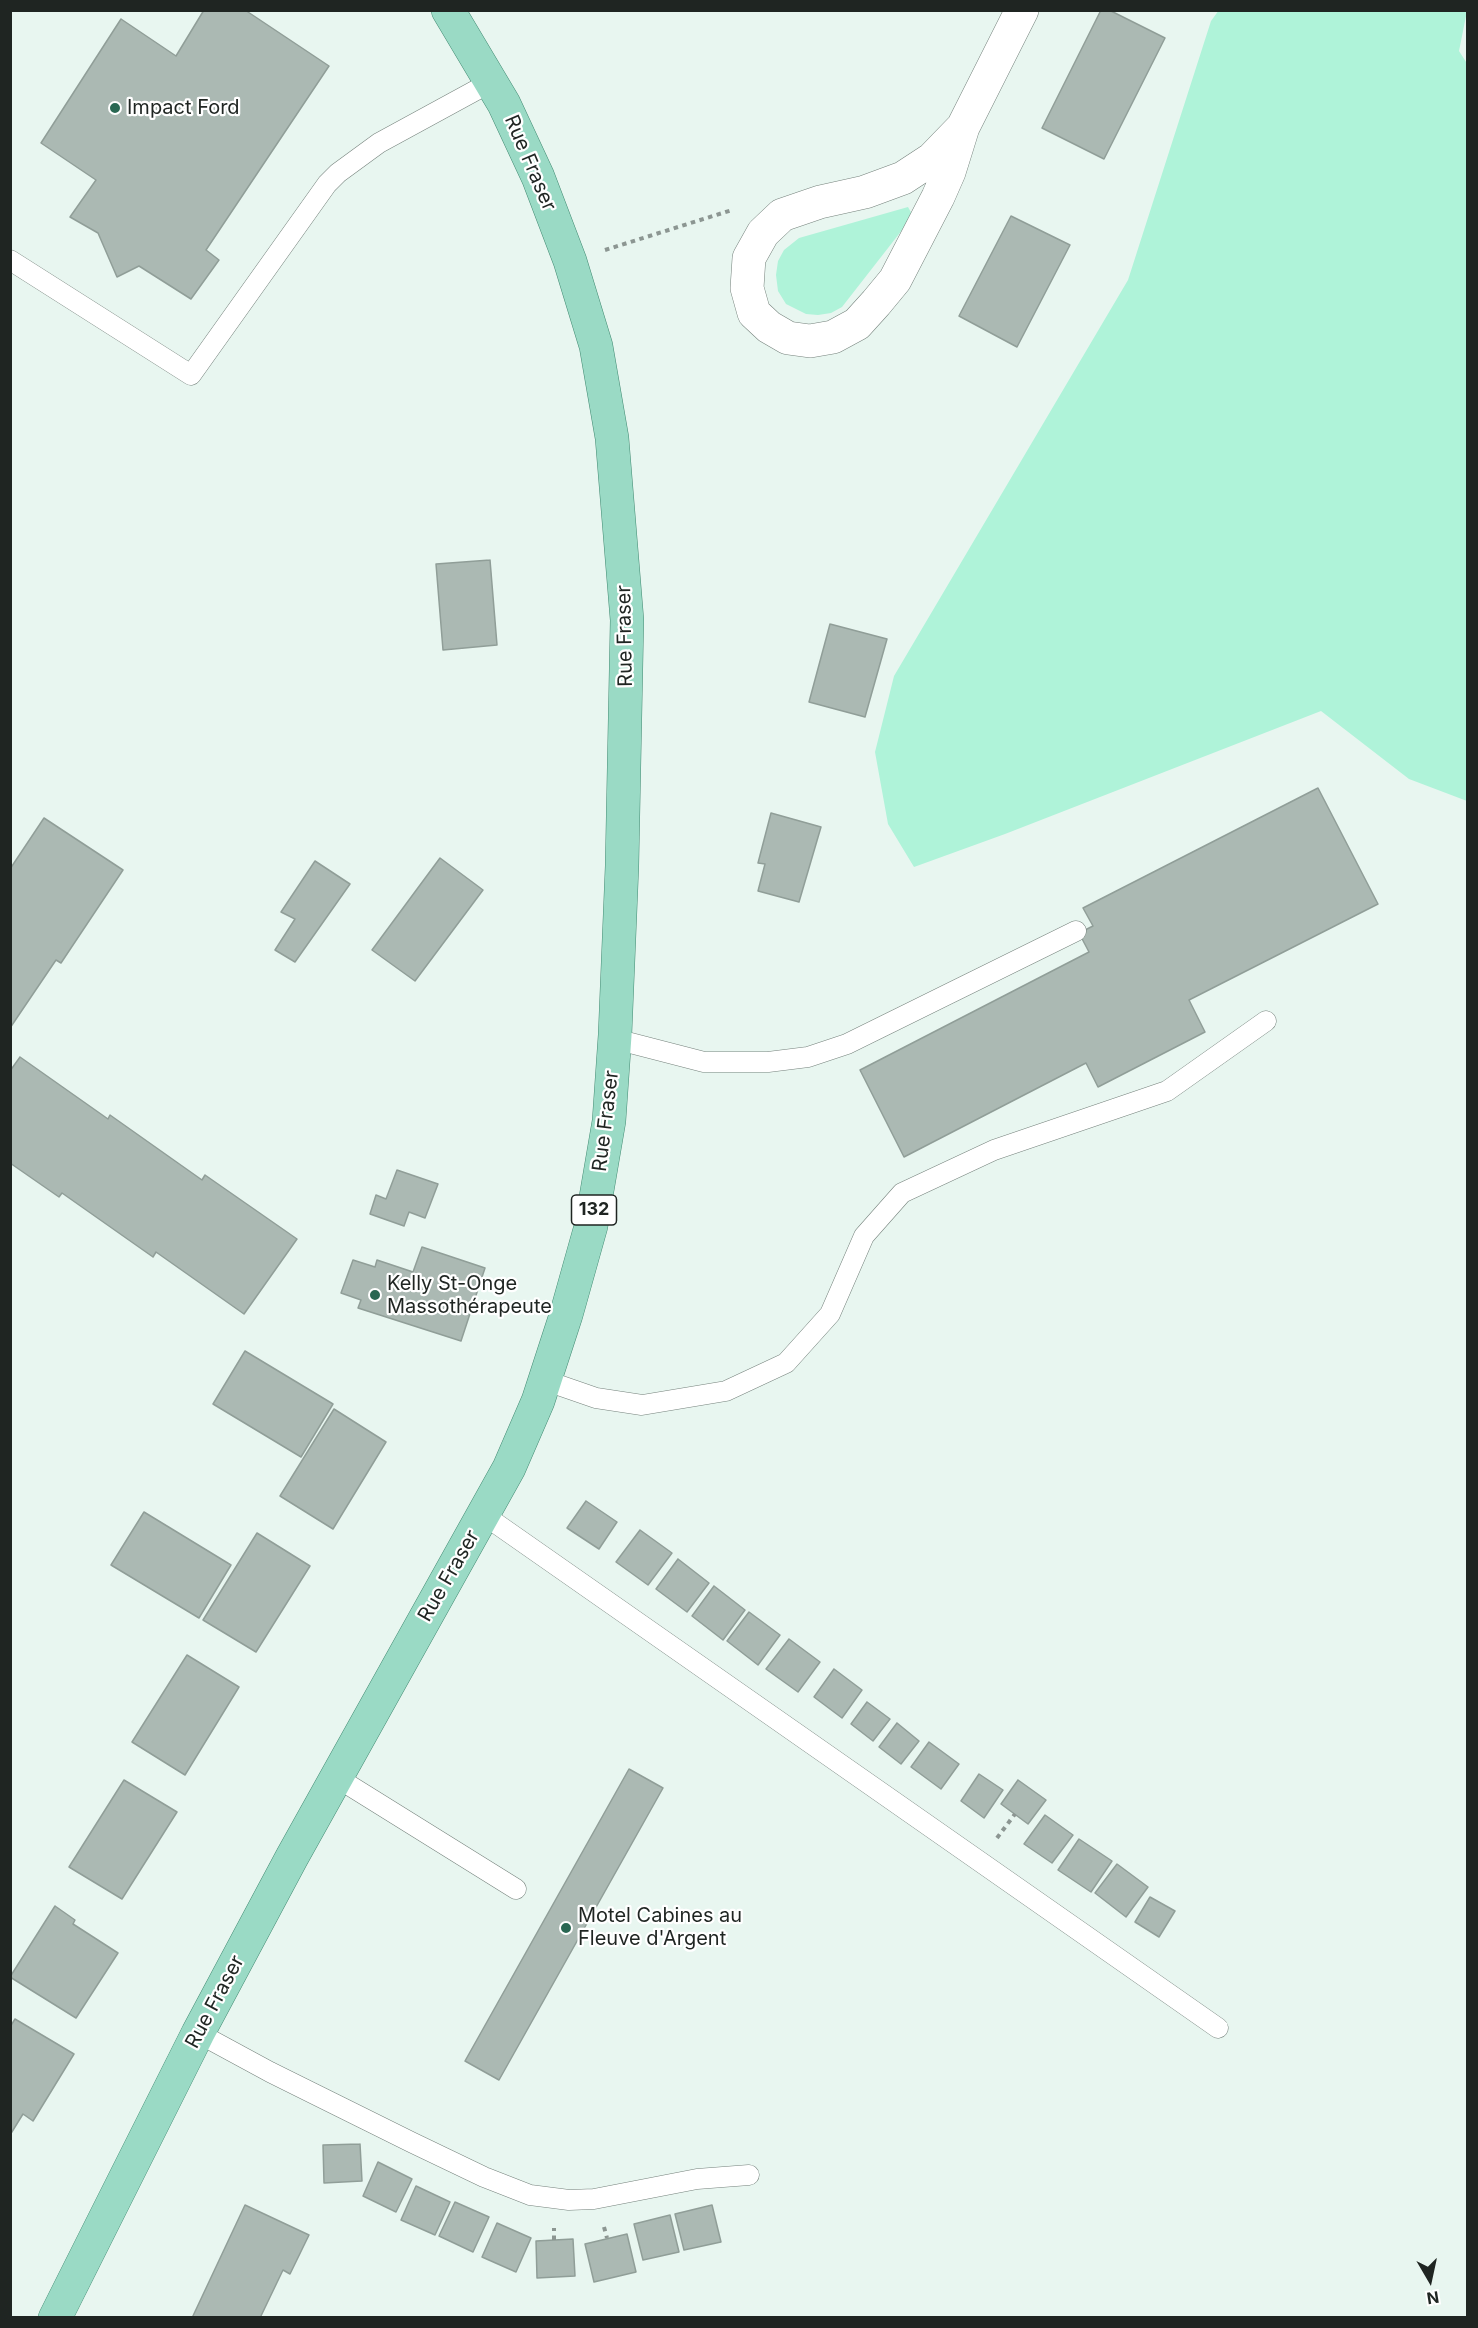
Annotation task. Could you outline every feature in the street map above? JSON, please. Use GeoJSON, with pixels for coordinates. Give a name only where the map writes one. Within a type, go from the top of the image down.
{"type":"FeatureCollection","features":[{"type":"Feature","properties":{"kind":"main road","name":"Rue Fraser"},"geometry":{"type":"LineString","coordinates":[[55,2318],[198,2032],[336,1777],[509,1468],[544,1380],[566,1315],[591,1226],[609,1121],[615,1039],[622,866],[627,620],[612,438],[596,346],[570,261],[538,177],[504,104],[448,10]]}},
{"type":"Feature","properties":{"kind":"street"},"geometry":{"type":"LineString","coordinates":[[963,127],[932,159],[903,178],[865,192],[820,202],[782,215],[763,233],[749,258],[747,288],[754,313],[769,327],[788,338],[810,341],[833,337],[857,324],[895,280],[949,171],[963,127],[1022,10]]}},
{"type":"Feature","properties":{"kind":"lane"},"geometry":{"type":"LineString","coordinates":[[10,260],[191,375],[327,184],[338,173],[379,143],[491,82]]}},
{"type":"Feature","properties":{"kind":"lane"},"geometry":{"type":"LineString","coordinates":[[615,1039],[704,1062],[768,1062],[808,1057],[847,1044],[1076,931]]}},
{"type":"Feature","properties":{"kind":"lane"},"geometry":{"type":"LineString","coordinates":[[544,1380],[596,1398],[642,1405],[726,1391],[786,1363],[830,1314],[864,1236],[902,1193],[994,1150],[1167,1091],[1266,1021]]}},
{"type":"Feature","properties":{"kind":"lane"},"geometry":{"type":"LineString","coordinates":[[484,1515],[1218,2028]]}},
{"type":"Feature","properties":{"kind":"lane"},"geometry":{"type":"LineString","coordinates":[[336,1777],[516,1889]]}},
{"type":"Feature","properties":{"kind":"lane"},"geometry":{"type":"LineString","coordinates":[[198,2032],[270,2072],[411,2142],[484,2177],[530,2195],[570,2200],[594,2199],[697,2179],[749,2175]]}},
{"type":"Feature","properties":{"kind":"path"},"geometry":{"type":"LineString","coordinates":[[570,261],[742,207],[782,215]]}},
{"type":"Feature","properties":{"kind":"green space"},"geometry":{"type":"Polygon","coordinates":[[[1219,10],[1467,11],[1459,51],[1468,65],[1467,801],[1409,779],[1321,711],[914,867],[888,824],[875,752],[894,676],[1128,280],[1211,21],[1219,10]]]}},
{"type":"Feature","properties":{"kind":"green space"},"geometry":{"type":"Polygon","coordinates":[[[908,207],[913,216],[842,307],[831,313],[818,315],[806,314],[786,304],[778,291],[776,275],[778,261],[784,250],[799,238],[908,207]]]}},
{"type":"Feature","properties":{"kind":"building"},"geometry":{"type":"Polygon","coordinates":[[[204,10],[245,10],[329,66],[206,250],[219,260],[191,299],[139,266],[117,277],[98,233],[70,217],[96,180],[41,143],[121,19],[176,56],[204,10]]]}},
{"type":"Feature","properties":{"kind":"building"},"geometry":{"type":"Polygon","coordinates":[[[1101,10],[1109,10],[1165,38],[1104,159],[1042,128],[1101,10]]]}},
{"type":"Feature","properties":{"kind":"building"},"geometry":{"type":"Polygon","coordinates":[[[1011,216],[1070,245],[1017,347],[959,316],[1011,216]]]}},
{"type":"Feature","properties":{"kind":"building"},"geometry":{"type":"Polygon","coordinates":[[[490,560],[497,645],[443,650],[436,564],[490,560]]]}},
{"type":"Feature","properties":{"kind":"building"},"geometry":{"type":"Polygon","coordinates":[[[830,624],[887,639],[865,717],[809,702],[830,624]]]}},
{"type":"Feature","properties":{"kind":"building"},"geometry":{"type":"Polygon","coordinates":[[[1318,788],[1378,904],[1189,1000],[1205,1032],[1098,1087],[1086,1063],[904,1157],[860,1070],[1089,952],[1079,933],[1093,926],[1083,908],[1318,788]]]}},
{"type":"Feature","properties":{"kind":"building"},"geometry":{"type":"Polygon","coordinates":[[[771,813],[821,827],[799,902],[758,891],[765,864],[758,863],[771,813]]]}},
{"type":"Feature","properties":{"kind":"building"},"geometry":{"type":"Polygon","coordinates":[[[44,818],[123,870],[61,963],[56,960],[10,1028],[10,869],[44,818]]]}},
{"type":"Feature","properties":{"kind":"building"},"geometry":{"type":"Polygon","coordinates":[[[440,858],[483,890],[415,981],[372,950],[440,858]]]}},
{"type":"Feature","properties":{"kind":"building"},"geometry":{"type":"Polygon","coordinates":[[[315,861],[350,884],[295,962],[275,950],[295,919],[281,912],[315,861]]]}},
{"type":"Feature","properties":{"kind":"building"},"geometry":{"type":"Polygon","coordinates":[[[20,1057],[108,1119],[110,1115],[202,1180],[205,1175],[297,1239],[244,1314],[156,1252],[153,1257],[62,1193],[59,1197],[10,1163],[10,1071],[20,1057]]]}},
{"type":"Feature","properties":{"kind":"building"},"geometry":{"type":"Polygon","coordinates":[[[397,1170],[438,1184],[425,1218],[409,1212],[404,1226],[370,1214],[376,1195],[386,1199],[397,1170]]]}},
{"type":"Feature","properties":{"kind":"building"},"geometry":{"type":"Polygon","coordinates":[[[422,1247],[485,1268],[461,1341],[358,1308],[361,1300],[341,1293],[353,1260],[375,1267],[377,1260],[413,1272],[422,1247]]]}},
{"type":"Feature","properties":{"kind":"building"},"geometry":{"type":"Polygon","coordinates":[[[245,1351],[333,1404],[301,1457],[213,1404],[245,1351]]]}},
{"type":"Feature","properties":{"kind":"building"},"geometry":{"type":"Polygon","coordinates":[[[334,1409],[386,1442],[333,1529],[280,1496],[334,1409]]]}},
{"type":"Feature","properties":{"kind":"building"},"geometry":{"type":"Polygon","coordinates":[[[586,1501],[617,1522],[599,1549],[567,1528],[586,1501]]]}},
{"type":"Feature","properties":{"kind":"building"},"geometry":{"type":"Polygon","coordinates":[[[144,1512],[231,1565],[199,1618],[111,1565],[144,1512]]]}},
{"type":"Feature","properties":{"kind":"building"},"geometry":{"type":"Polygon","coordinates":[[[640,1530],[672,1553],[648,1585],[616,1562],[640,1530]]]}},
{"type":"Feature","properties":{"kind":"building"},"geometry":{"type":"Polygon","coordinates":[[[257,1533],[310,1566],[256,1652],[203,1620],[257,1533]]]}},
{"type":"Feature","properties":{"kind":"building"},"geometry":{"type":"Polygon","coordinates":[[[678,1559],[709,1583],[687,1612],[656,1589],[678,1559]]]}},
{"type":"Feature","properties":{"kind":"building"},"geometry":{"type":"Polygon","coordinates":[[[714,1586],[745,1610],[723,1640],[692,1616],[714,1586]]]}},
{"type":"Feature","properties":{"kind":"building"},"geometry":{"type":"Polygon","coordinates":[[[749,1612],[780,1635],[758,1665],[727,1641],[749,1612]]]}},
{"type":"Feature","properties":{"kind":"building"},"geometry":{"type":"Polygon","coordinates":[[[789,1639],[820,1662],[798,1692],[766,1669],[789,1639]]]}},
{"type":"Feature","properties":{"kind":"building"},"geometry":{"type":"Polygon","coordinates":[[[187,1655],[239,1687],[185,1775],[132,1742],[187,1655]]]}},
{"type":"Feature","properties":{"kind":"building"},"geometry":{"type":"Polygon","coordinates":[[[834,1669],[862,1690],[842,1718],[814,1697],[834,1669]]]}},
{"type":"Feature","properties":{"kind":"building"},"geometry":{"type":"Polygon","coordinates":[[[867,1702],[890,1719],[873,1741],[851,1724],[867,1702]]]}},
{"type":"Feature","properties":{"kind":"building"},"geometry":{"type":"Polygon","coordinates":[[[897,1723],[919,1741],[901,1764],[879,1747],[897,1723]]]}},
{"type":"Feature","properties":{"kind":"building"},"geometry":{"type":"Polygon","coordinates":[[[929,1742],[959,1764],[941,1789],[911,1767],[929,1742]]]}},
{"type":"Feature","properties":{"kind":"building"},"geometry":{"type":"Polygon","coordinates":[[[629,1769],[663,1788],[499,2080],[465,2061],[629,1769]]]}},
{"type":"Feature","properties":{"kind":"building"},"geometry":{"type":"Polygon","coordinates":[[[979,1774],[1003,1790],[984,1818],[961,1801],[979,1774]]]}},
{"type":"Feature","properties":{"kind":"building"},"geometry":{"type":"Polygon","coordinates":[[[124,1780],[177,1812],[122,1899],[69,1867],[124,1780]]]}},
{"type":"Feature","properties":{"kind":"building"},"geometry":{"type":"Polygon","coordinates":[[[1018,1780],[1046,1800],[1028,1824],[1001,1804],[1018,1780]]]}},
{"type":"Feature","properties":{"kind":"building"},"geometry":{"type":"Polygon","coordinates":[[[1045,1815],[1073,1835],[1052,1863],[1024,1844],[1045,1815]]]}},
{"type":"Feature","properties":{"kind":"building"},"geometry":{"type":"Polygon","coordinates":[[[1079,1839],[1112,1861],[1091,1892],[1058,1870],[1079,1839]]]}},
{"type":"Feature","properties":{"kind":"building"},"geometry":{"type":"Polygon","coordinates":[[[1117,1864],[1148,1887],[1126,1917],[1095,1893],[1117,1864]]]}},
{"type":"Feature","properties":{"kind":"building"},"geometry":{"type":"Polygon","coordinates":[[[1150,1897],[1175,1911],[1159,1937],[1135,1922],[1150,1897]]]}},
{"type":"Feature","properties":{"kind":"building"},"geometry":{"type":"Polygon","coordinates":[[[55,1906],[75,1920],[73,1924],[118,1953],[76,2018],[10,1977],[55,1906]]]}},
{"type":"Feature","properties":{"kind":"building"},"geometry":{"type":"Polygon","coordinates":[[[15,2019],[74,2054],[33,2121],[23,2114],[10,2135],[10,2027],[15,2019]]]}},
{"type":"Feature","properties":{"kind":"building"},"geometry":{"type":"Polygon","coordinates":[[[360,2144],[362,2181],[324,2183],[323,2145],[360,2144]]]}},
{"type":"Feature","properties":{"kind":"building"},"geometry":{"type":"Polygon","coordinates":[[[378,2162],[412,2179],[396,2212],[363,2196],[378,2162]]]}},
{"type":"Feature","properties":{"kind":"building"},"geometry":{"type":"Polygon","coordinates":[[[416,2186],[450,2202],[435,2235],[401,2220],[416,2186]]]}},
{"type":"Feature","properties":{"kind":"building"},"geometry":{"type":"Polygon","coordinates":[[[455,2202],[489,2217],[473,2252],[439,2236],[455,2202]]]}},
{"type":"Feature","properties":{"kind":"building"},"geometry":{"type":"Polygon","coordinates":[[[245,2205],[309,2235],[290,2274],[283,2270],[260,2318],[192,2318],[245,2205]]]}},
{"type":"Feature","properties":{"kind":"building"},"geometry":{"type":"Polygon","coordinates":[[[712,2205],[721,2242],[684,2250],[675,2214],[712,2205]]]}},
{"type":"Feature","properties":{"kind":"building"},"geometry":{"type":"Polygon","coordinates":[[[670,2215],[679,2252],[643,2260],[634,2224],[670,2215]]]}},
{"type":"Feature","properties":{"kind":"building"},"geometry":{"type":"Polygon","coordinates":[[[497,2223],[531,2238],[516,2272],[482,2257],[497,2223]]]}},
{"type":"Feature","properties":{"kind":"building"},"geometry":{"type":"Polygon","coordinates":[[[627,2234],[636,2272],[594,2282],[585,2244],[627,2234]]]}},
{"type":"Feature","properties":{"kind":"building"},"geometry":{"type":"Polygon","coordinates":[[[573,2239],[575,2276],[537,2278],[536,2241],[573,2239]]]}},
{"type":"Feature","properties":{"kind":"place","name":"Impact Ford"},"geometry":{"type":"Point","coordinates":[115,108]}},
{"type":"Feature","properties":{"kind":"place","name":"Kelly St-Onge Massothérapeute"},"geometry":{"type":"Point","coordinates":[375,1295]}},
{"type":"Feature","properties":{"kind":"place","name":"Motel Cabines au Fleuve d'Argent"},"geometry":{"type":"Point","coordinates":[566,1928]}}]}
